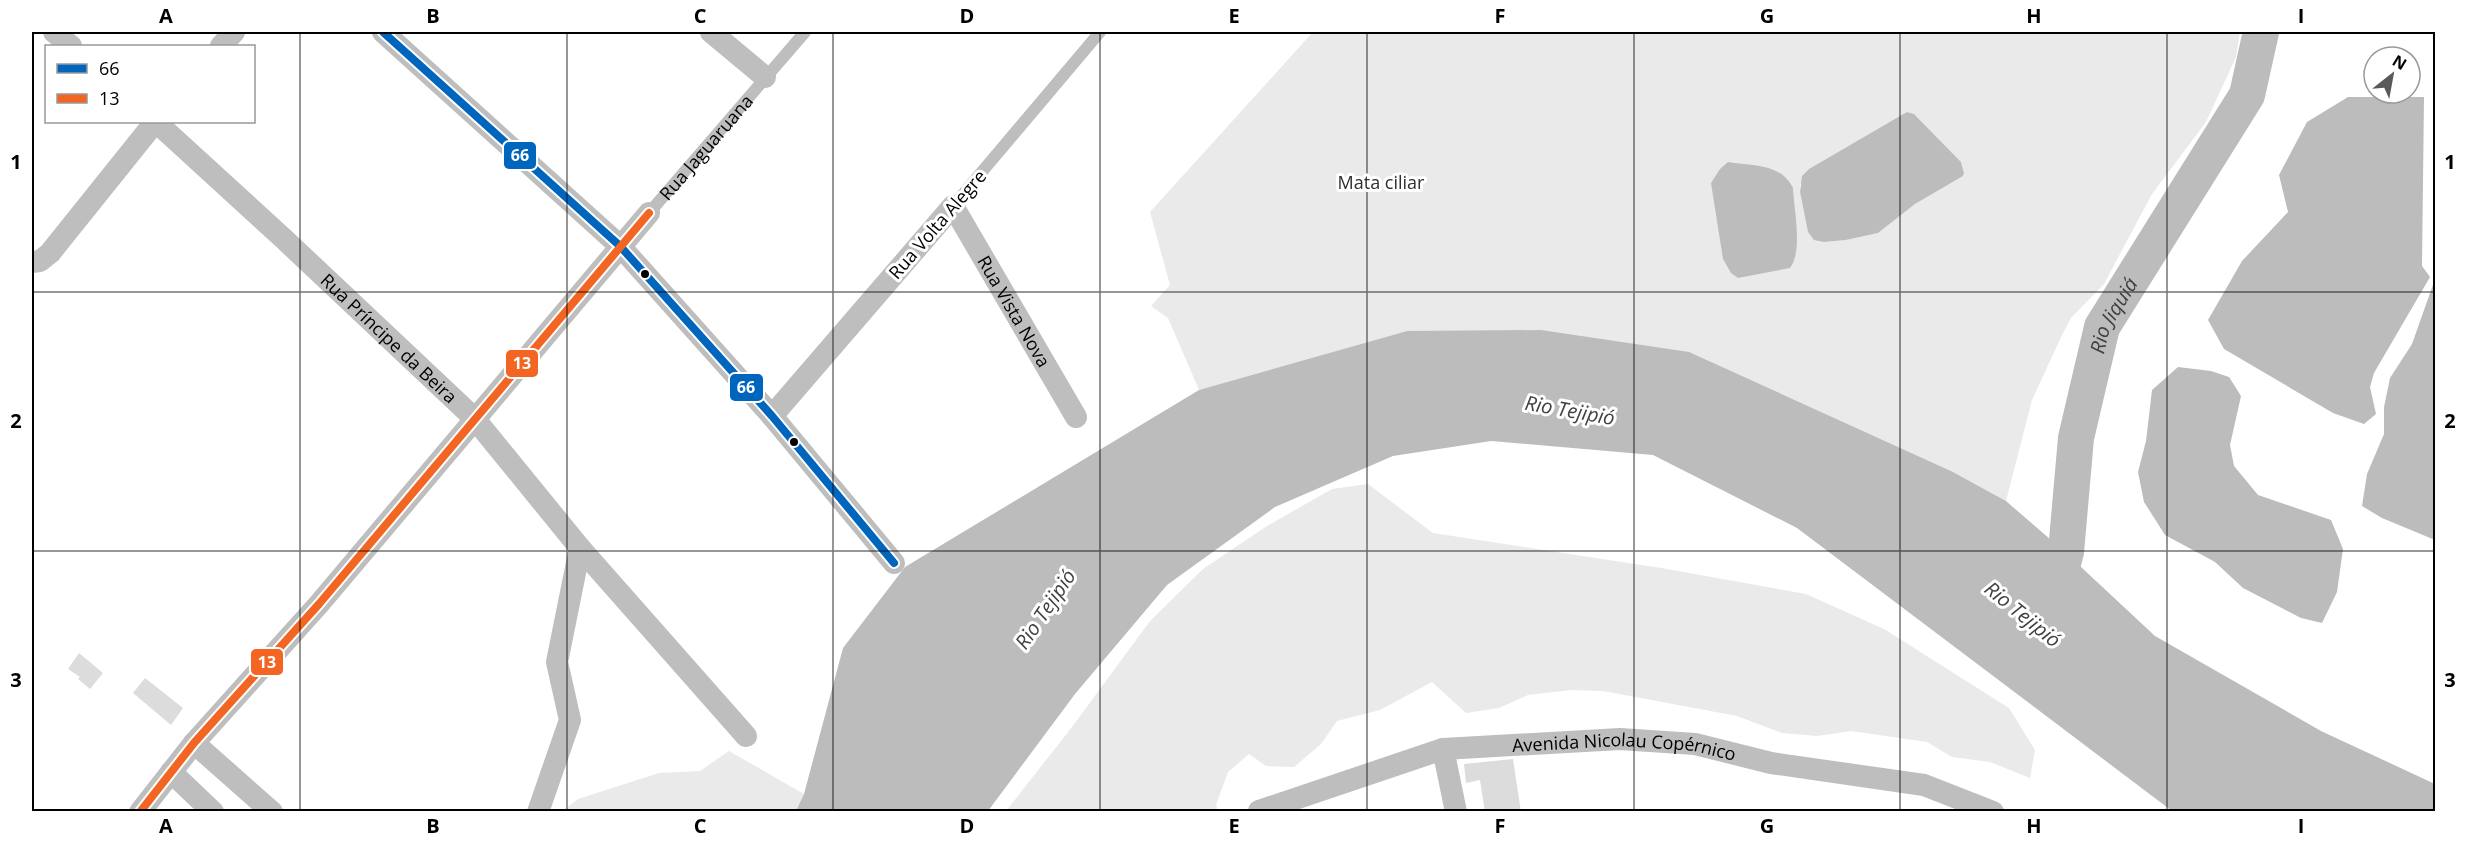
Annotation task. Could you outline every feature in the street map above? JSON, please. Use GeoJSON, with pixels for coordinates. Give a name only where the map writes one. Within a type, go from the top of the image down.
{"type":"FeatureCollection","features":[{"type":"Feature","properties":{"kind":"street"},"geometry":{"type":"LineString","coordinates":[[54,32],[70,45]]}},
{"type":"Feature","properties":{"kind":"street"},"geometry":{"type":"LineString","coordinates":[[222,45],[234,32]]}},
{"type":"Feature","properties":{"kind":"street"},"geometry":{"type":"LineString","coordinates":[[384,32],[620,246],[772,416],[894,563]]}},
{"type":"Feature","properties":{"kind":"street"},"geometry":{"type":"LineString","coordinates":[[711,32],[765,77]]}},
{"type":"Feature","properties":{"kind":"street"},"geometry":{"type":"LineString","coordinates":[[32,262],[39,261],[50,253],[154,123]]}},
{"type":"Feature","properties":{"kind":"street","name":"Rua Príncipe da Beira"},"geometry":{"type":"LineString","coordinates":[[156,123],[474,418],[580,548],[746,736]]}},
{"type":"Feature","properties":{"kind":"street","name":"Rua Volta Alegre"},"geometry":{"type":"LineString","coordinates":[[772,416],[953,206]]}},
{"type":"Feature","properties":{"kind":"street","name":"Rua Vista Nova"},"geometry":{"type":"LineString","coordinates":[[953,206],[1076,417]]}},
{"type":"Feature","properties":{"kind":"street","name":"Rua Jaguaruana"},"geometry":{"type":"LineString","coordinates":[[140,812],[194,743],[319,604],[649,213]]}},
{"type":"Feature","properties":{"kind":"street"},"geometry":{"type":"LineString","coordinates":[[538,812],[570,720],[557,662],[580,548]]}},
{"type":"Feature","properties":{"kind":"street","name":"Avenida Nicolau Copérnico"},"geometry":{"type":"LineString","coordinates":[[1259,811],[1443,749],[1620,739],[1695,744],[1771,763],[1924,785],[1993,812]]}},
{"type":"Feature","properties":{"kind":"street"},"geometry":{"type":"LineString","coordinates":[[194,743],[272,812]]}},
{"type":"Feature","properties":{"kind":"street"},"geometry":{"type":"LineString","coordinates":[[1443,749],[1456,812]]}},
{"type":"Feature","properties":{"kind":"street"},"geometry":{"type":"LineString","coordinates":[[171,772],[213,812]]}},
{"type":"Feature","properties":{"kind":"lane","name":"Rua Jaguaruana"},"geometry":{"type":"LineString","coordinates":[[649,213],[805,32]]}},
{"type":"Feature","properties":{"kind":"lane","name":"Rua Volta Alegre"},"geometry":{"type":"LineString","coordinates":[[953,206],[1100,32]]}},
{"type":"Feature","properties":{"kind":"green space","name":"Mata ciliar"},"geometry":{"type":"Polygon","coordinates":[[[1313,32],[2240,32],[2236,57],[2206,122],[2152,194],[2104,284],[2071,318],[2063,333],[2032,400],[2006,501],[1953,472],[1407,331],[1199,390],[1168,318],[1151,306],[1170,285],[1150,212],[1313,32]],[[1907,112],[1800,184],[1808,232],[1824,242],[1878,233],[1915,204],[1963,176],[1961,162],[1914,114],[1907,112]]]}},
{"type":"Feature","properties":{"kind":"green space"},"geometry":{"type":"Polygon","coordinates":[[[1368,484],[1433,533],[1661,568],[1806,594],[1884,629],[2009,708],[2035,750],[2030,778],[1990,762],[1952,757],[1927,742],[1851,731],[1817,736],[1782,733],[1737,716],[1603,691],[1571,690],[1528,695],[1499,708],[1466,713],[1432,682],[1380,710],[1337,721],[1321,744],[1294,767],[1266,766],[1249,754],[1228,772],[1216,805],[1218,811],[1006,811],[1072,727],[1150,621],[1203,569],[1267,526],[1332,489],[1368,484]]]}},
{"type":"Feature","properties":{"kind":"green space"},"geometry":{"type":"Polygon","coordinates":[[[729,751],[804,794],[796,811],[561,812],[578,799],[659,773],[700,771],[729,751]]]}},
{"type":"Feature","properties":{"kind":"water"},"geometry":{"type":"Polygon","coordinates":[[[2348,97],[2362,97],[2362,105],[2422,105],[2422,97],[2424,97],[2422,266],[2430,277],[2374,373],[2370,387],[2376,414],[2364,424],[2333,413],[2224,349],[2208,320],[2242,261],[2288,212],[2279,175],[2307,122],[2348,97]]]}},
{"type":"Feature","properties":{"kind":"water"},"geometry":{"type":"Polygon","coordinates":[[[1907,112],[1914,114],[1961,162],[1963,176],[1915,204],[1878,233],[1846,240],[1824,242],[1814,240],[1808,232],[1800,192],[1802,176],[1809,169],[1907,112]]]}},
{"type":"Feature","properties":{"kind":"water"},"geometry":{"type":"Polygon","coordinates":[[[1728,162],[1756,165],[1773,170],[1788,180],[1793,188],[1797,241],[1794,261],[1790,268],[1738,278],[1731,273],[1723,259],[1711,183],[1720,169],[1728,162]]]}},
{"type":"Feature","properties":{"kind":"water"},"geometry":{"type":"Polygon","coordinates":[[[2435,279],[2435,540],[2382,518],[2362,506],[2367,474],[2384,434],[2384,407],[2390,378],[2412,344],[2435,279]]]}},
{"type":"Feature","properties":{"kind":"water","name":"Rio Tejipió"},"geometry":{"type":"Polygon","coordinates":[[[1541,330],[1689,352],[1953,472],[2006,501],[2155,636],[2321,731],[2435,784],[2435,811],[2172,811],[1797,528],[1653,455],[1491,441],[1393,456],[1275,507],[1167,585],[1075,694],[988,811],[796,811],[804,794],[843,648],[905,567],[1199,390],[1407,331],[1541,330]]]}},
{"type":"Feature","properties":{"kind":"water"},"geometry":{"type":"Polygon","coordinates":[[[2178,367],[2211,371],[2229,377],[2241,396],[2230,445],[2234,466],[2258,495],[2331,520],[2343,549],[2337,592],[2322,623],[2301,618],[2243,588],[2215,562],[2165,535],[2144,502],[2138,472],[2146,441],[2152,390],[2178,367]]]}},
{"type":"Feature","properties":{"kind":"building"},"geometry":{"type":"Polygon","coordinates":[[[79,653],[103,673],[90,689],[78,679],[80,677],[68,669],[79,653]]]}},
{"type":"Feature","properties":{"kind":"building"},"geometry":{"type":"Polygon","coordinates":[[[145,678],[183,708],[171,725],[133,693],[145,678]]]}},
{"type":"Feature","properties":{"kind":"building"},"geometry":{"type":"Polygon","coordinates":[[[1513,759],[1521,812],[1485,812],[1480,780],[1466,783],[1464,764],[1513,759]]]}},
{"type":"Feature","properties":{"kind":"waterway","name":"Rio Jiquiá"},"geometry":{"type":"LineString","coordinates":[[2053,601],[2066,552],[2076,438],[2102,327],[2247,95],[2261,32]]}},
{"type":"Feature","properties":{"kind":"transit line","name":"66"},"geometry":{"type":"LineString","coordinates":[[383,32],[620,246],[772,416],[894,563]]}},
{"type":"Feature","properties":{"kind":"transit line","name":"13"},"geometry":{"type":"LineString","coordinates":[[140,812],[194,743],[319,604],[649,213]]}}]}
